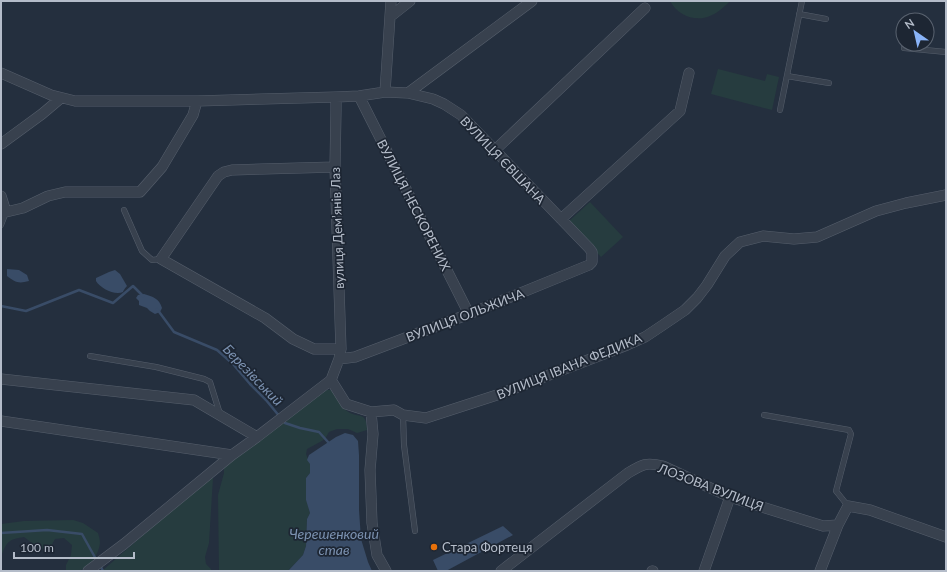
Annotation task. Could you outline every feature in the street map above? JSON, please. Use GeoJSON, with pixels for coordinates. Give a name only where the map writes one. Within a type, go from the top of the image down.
{"type":"FeatureCollection","features":[{"type":"Feature","properties":{"kind":"street"},"geometry":{"type":"LineString","coordinates":[[385,92],[391,1]]}},
{"type":"Feature","properties":{"kind":"street"},"geometry":{"type":"LineString","coordinates":[[390,16],[410,1]]}},
{"type":"Feature","properties":{"kind":"street"},"geometry":{"type":"LineString","coordinates":[[408,93],[532,1]]}},
{"type":"Feature","properties":{"kind":"street"},"geometry":{"type":"LineString","coordinates":[[495,150],[645,8]]}},
{"type":"Feature","properties":{"kind":"street","name":"ВУЛИЦЯ ЄВШАНА"},"geometry":{"type":"LineString","coordinates":[[1,73],[51,95],[75,101],[197,101],[336,97],[359,96],[385,92],[408,93],[433,99],[444,104],[460,115],[561,219],[592,252],[592,262],[589,265]]}},
{"type":"Feature","properties":{"kind":"street"},"geometry":{"type":"LineString","coordinates":[[561,219],[680,111],[689,73]]}},
{"type":"Feature","properties":{"kind":"street","name":"ВУЛИЦЯ НЕСКОРЕНИХ"},"geometry":{"type":"LineString","coordinates":[[359,96],[469,314]]}},
{"type":"Feature","properties":{"kind":"street","name":"вулиця Демʼянів Лаз"},"geometry":{"type":"LineString","coordinates":[[336,97],[335,167],[340,354]]}},
{"type":"Feature","properties":{"kind":"street"},"geometry":{"type":"LineString","coordinates":[[1,144],[61,98]]}},
{"type":"Feature","properties":{"kind":"street"},"geometry":{"type":"LineString","coordinates":[[1,196],[6,212],[23,208],[48,196],[65,192],[140,192],[162,167],[194,115],[197,101]]}},
{"type":"Feature","properties":{"kind":"street"},"geometry":{"type":"LineString","coordinates":[[161,259],[218,176],[224,172],[232,170],[335,167]]}},
{"type":"Feature","properties":{"kind":"street","name":"ВУЛИЦЯ ІВАНА ФЕДИКА"},"geometry":{"type":"LineString","coordinates":[[331,380],[346,404],[372,412],[394,410],[403,415],[426,418],[500,394],[627,345],[645,336],[685,310],[708,285],[725,256],[740,242],[763,236],[794,239],[818,237],[876,211],[946,195]]}},
{"type":"Feature","properties":{"kind":"street","name":"ВУЛИЦЯ ОЛЬЖИЧА"},"geometry":{"type":"LineString","coordinates":[[161,259],[265,318],[293,339],[314,349],[355,357],[469,314],[589,265]]}},
{"type":"Feature","properties":{"kind":"street"},"geometry":{"type":"LineString","coordinates":[[91,569],[124,544],[232,455],[331,380],[340,354]]}},
{"type":"Feature","properties":{"kind":"street"},"geometry":{"type":"LineString","coordinates":[[1,379],[194,400],[257,437]]}},
{"type":"Feature","properties":{"kind":"street"},"geometry":{"type":"LineString","coordinates":[[372,412],[373,434],[370,470],[372,523],[377,555],[386,571]]}},
{"type":"Feature","properties":{"kind":"street"},"geometry":{"type":"LineString","coordinates":[[1,421],[232,455]]}},
{"type":"Feature","properties":{"kind":"street","name":"ЛОЗОВА ВУЛИЦЯ"},"geometry":{"type":"LineString","coordinates":[[501,571],[622,477],[641,465],[651,464],[662,466],[730,497],[822,526],[838,525]]}},
{"type":"Feature","properties":{"kind":"street"},"geometry":{"type":"LineString","coordinates":[[704,571],[730,497]]}},
{"type":"Feature","properties":{"kind":"street"},"geometry":{"type":"LineString","coordinates":[[820,571],[838,525],[848,506],[870,510],[946,537]]}},
{"type":"Feature","properties":{"kind":"lane"},"geometry":{"type":"LineString","coordinates":[[780,110],[802,1]]}},
{"type":"Feature","properties":{"kind":"lane"},"geometry":{"type":"LineString","coordinates":[[799,14],[826,19]]}},
{"type":"Feature","properties":{"kind":"lane"},"geometry":{"type":"LineString","coordinates":[[935,51],[946,52]]}},
{"type":"Feature","properties":{"kind":"lane"},"geometry":{"type":"LineString","coordinates":[[787,76],[829,83]]}},
{"type":"Feature","properties":{"kind":"lane"},"geometry":{"type":"LineString","coordinates":[[124,210],[142,251],[152,260],[161,259]]}},
{"type":"Feature","properties":{"kind":"lane"},"geometry":{"type":"LineString","coordinates":[[1,225],[6,212]]}},
{"type":"Feature","properties":{"kind":"lane"},"geometry":{"type":"LineString","coordinates":[[90,356],[204,378],[210,382],[220,415]]}},
{"type":"Feature","properties":{"kind":"lane"},"geometry":{"type":"LineString","coordinates":[[403,415],[404,445],[416,531]]}},
{"type":"Feature","properties":{"kind":"lane"},"geometry":{"type":"LineString","coordinates":[[764,415],[849,430],[851,434],[836,491],[848,506]]}},
{"type":"Feature","properties":{"kind":"green space"},"geometry":{"type":"Polygon","coordinates":[[[670,1],[730,1],[715,14],[706,17],[694,18],[688,17],[678,11],[670,1]]]}},
{"type":"Feature","properties":{"kind":"green space"},"geometry":{"type":"Polygon","coordinates":[[[718,69],[765,81],[767,74],[779,77],[772,110],[711,94],[718,69]]]}},
{"type":"Feature","properties":{"kind":"green space"},"geometry":{"type":"Polygon","coordinates":[[[590,202],[623,237],[601,257],[568,222],[590,202]]]}},
{"type":"Feature","properties":{"kind":"green space"},"geometry":{"type":"Polygon","coordinates":[[[325,390],[333,390],[345,409],[351,413],[363,417],[367,424],[367,430],[357,433],[348,429],[337,429],[329,432],[325,439],[307,449],[306,454],[310,464],[310,473],[306,478],[306,499],[310,513],[307,519],[306,546],[303,555],[288,571],[219,571],[218,495],[224,473],[224,464],[325,390]]]}},
{"type":"Feature","properties":{"kind":"green space"},"geometry":{"type":"Polygon","coordinates":[[[211,476],[213,478],[209,543],[205,557],[206,564],[211,571],[102,571],[211,476]]]}},
{"type":"Feature","properties":{"kind":"green space"},"geometry":{"type":"Polygon","coordinates":[[[73,520],[83,523],[98,533],[100,541],[98,551],[93,560],[79,571],[66,571],[66,565],[71,555],[72,545],[64,538],[55,539],[50,548],[40,549],[24,537],[15,539],[7,543],[1,554],[1,524],[24,521],[73,520]]]}},
{"type":"Feature","properties":{"kind":"water"},"geometry":{"type":"Polygon","coordinates":[[[7,269],[19,270],[27,275],[29,281],[15,281],[7,276],[7,269]]]}},
{"type":"Feature","properties":{"kind":"water"},"geometry":{"type":"Polygon","coordinates":[[[115,270],[120,274],[127,286],[123,292],[120,293],[108,291],[96,281],[96,278],[115,270]]]}},
{"type":"Feature","properties":{"kind":"water"},"geometry":{"type":"Polygon","coordinates":[[[144,294],[153,297],[159,302],[162,308],[160,312],[155,314],[147,308],[139,305],[139,301],[136,298],[138,295],[144,294]]]}},
{"type":"Feature","properties":{"kind":"water","name":"Черешенковий став"},"geometry":{"type":"Polygon","coordinates":[[[345,433],[353,435],[358,441],[361,539],[372,571],[288,571],[303,555],[306,546],[307,519],[310,513],[306,500],[306,478],[310,473],[310,464],[307,460],[309,455],[336,437],[345,433]]]}},
{"type":"Feature","properties":{"kind":"water"},"geometry":{"type":"Polygon","coordinates":[[[503,526],[513,535],[446,571],[438,571],[433,560],[503,526]]]}},
{"type":"Feature","properties":{"kind":"waterway","name":"Березівський"},"geometry":{"type":"LineString","coordinates":[[1,306],[26,311],[79,290],[113,303],[133,286],[143,296]]}},
{"type":"Feature","properties":{"kind":"waterway","name":"Березівський"},"geometry":{"type":"LineString","coordinates":[[157,309],[174,332],[217,350],[233,364],[280,417]]}},
{"type":"Feature","properties":{"kind":"waterway","name":"Березівський"},"geometry":{"type":"LineString","coordinates":[[283,420],[285,423],[319,432],[328,442]]}},
{"type":"Feature","properties":{"kind":"waterway"},"geometry":{"type":"LineString","coordinates":[[1,533],[47,530],[82,534],[97,561]]}},
{"type":"Feature","properties":{"kind":"waterway"},"geometry":{"type":"LineString","coordinates":[[100,565],[103,571]]}},
{"type":"Feature","properties":{"kind":"place","name":"Стара Фортеця"},"geometry":{"type":"Point","coordinates":[434,547]}}]}
